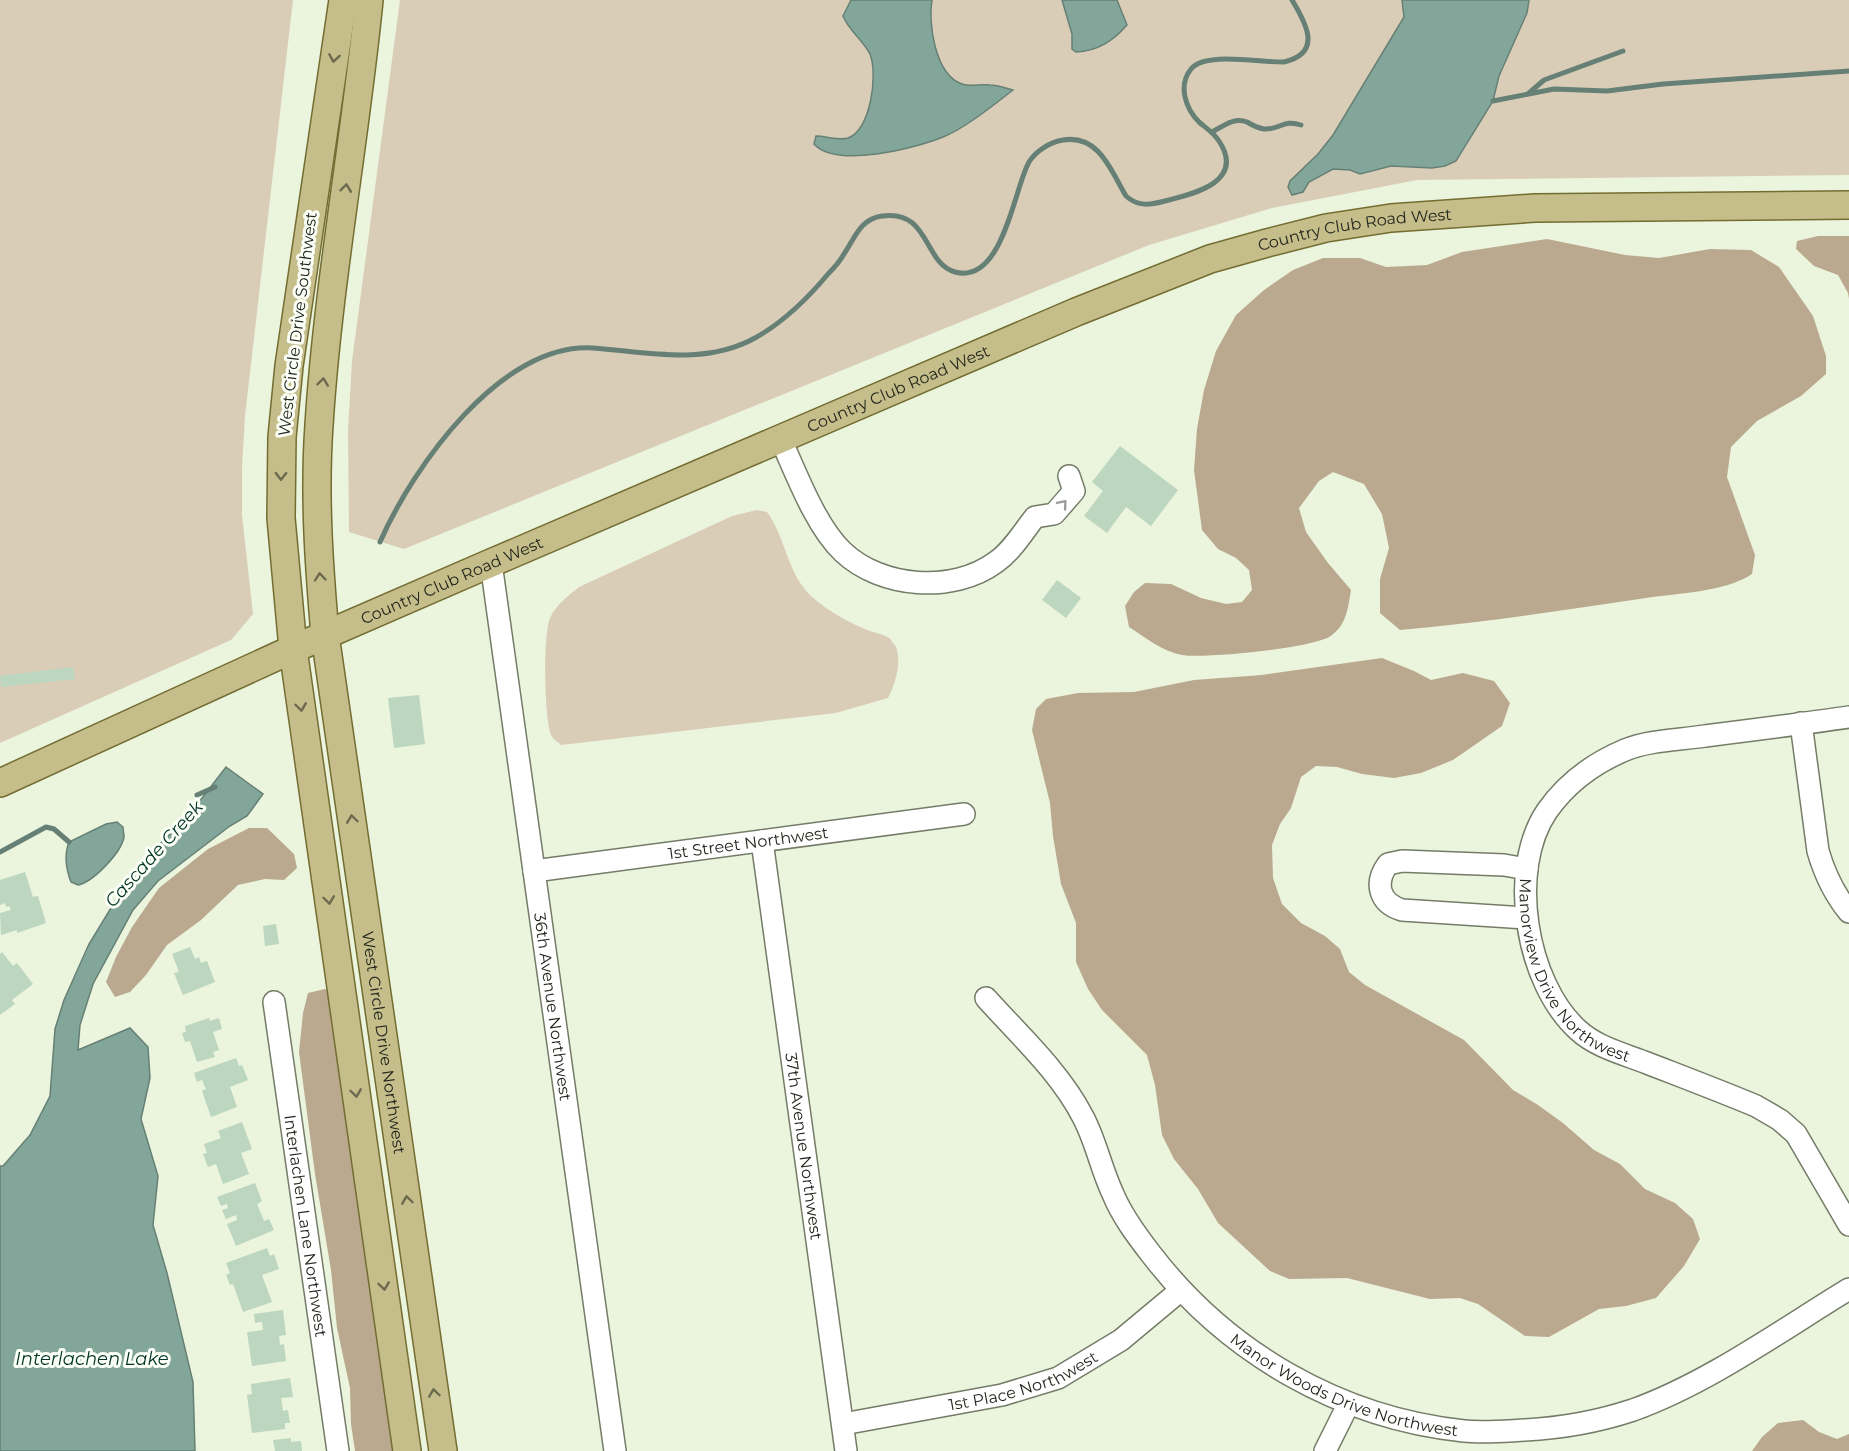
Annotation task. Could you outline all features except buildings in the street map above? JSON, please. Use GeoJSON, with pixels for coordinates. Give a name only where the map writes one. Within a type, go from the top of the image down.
{"type":"FeatureCollection","features":[{"type":"Feature","properties":{"kind":"main road","name":"West Circle Drive Southwest"},"geometry":{"type":"LineString","coordinates":[[293,649],[282,518],[282,437],[292,345],[343,0]]}},
{"type":"Feature","properties":{"kind":"main road","name":"West Circle Drive Southwest"},"geometry":{"type":"LineString","coordinates":[[325,635],[317,531],[319,426],[334,280],[369,0]]}},
{"type":"Feature","properties":{"kind":"main road","name":"Country Club Road West"},"geometry":{"type":"LineString","coordinates":[[0,783],[293,649],[491,563],[1210,259],[1326,228],[1391,218],[1535,208],[1849,205]]}},
{"type":"Feature","properties":{"kind":"main road","name":"West Circle Drive Northwest"},"geometry":{"type":"LineString","coordinates":[[325,635],[443,1451]]}},
{"type":"Feature","properties":{"kind":"main road"},"geometry":{"type":"LineString","coordinates":[[293,649],[407,1451]]}},
{"type":"Feature","properties":{"kind":"street"},"geometry":{"type":"LineString","coordinates":[[781,440],[813,507],[832,540],[854,561],[899,580],[932,583],[972,575],[986,568],[1006,553],[1035,517],[1054,514],[1074,491],[1069,476]]}},
{"type":"Feature","properties":{"kind":"street","name":"36th Avenue Northwest"},"geometry":{"type":"LineString","coordinates":[[491,563],[615,1451]]}},
{"type":"Feature","properties":{"kind":"street","name":"Manorview Drive Northwest"},"geometry":{"type":"LineString","coordinates":[[1849,717],[1660,742],[1627,749],[1601,762],[1567,787],[1546,812],[1535,837],[1527,869],[1525,895],[1526,918],[1534,954],[1543,979],[1558,1007],[1578,1030],[1605,1047],[1749,1103],[1780,1120],[1796,1134],[1849,1225]]}},
{"type":"Feature","properties":{"kind":"street"},"geometry":{"type":"LineString","coordinates":[[1801,723],[1818,851],[1824,872],[1836,897],[1849,912]]}},
{"type":"Feature","properties":{"kind":"street","name":"1st Street Northwest"},"geometry":{"type":"LineString","coordinates":[[534,871],[964,814]]}},
{"type":"Feature","properties":{"kind":"street","name":"37th Avenue Northwest"},"geometry":{"type":"LineString","coordinates":[[762,841],[846,1451]]}},
{"type":"Feature","properties":{"kind":"street"},"geometry":{"type":"LineString","coordinates":[[1526,918],[1402,910],[1390,907],[1383,898],[1380,884],[1382,872],[1388,864],[1402,861],[1504,865],[1527,869]]}},
{"type":"Feature","properties":{"kind":"street","name":"Manor Woods Drive Northwest"},"geometry":{"type":"LineString","coordinates":[[986,998],[1066,1089],[1083,1117],[1113,1195],[1128,1222],[1181,1290],[1215,1323],[1277,1369],[1348,1404],[1397,1419],[1465,1431],[1553,1428],[1599,1420],[1651,1402],[1701,1379],[1849,1289]]}},
{"type":"Feature","properties":{"kind":"street","name":"Interlachen Lane Northwest"},"geometry":{"type":"LineString","coordinates":[[274,1002],[338,1451]]}},
{"type":"Feature","properties":{"kind":"street","name":"1st Place Northwest"},"geometry":{"type":"LineString","coordinates":[[843,1424],[991,1397],[1058,1378],[1121,1340],[1181,1290]]}},
{"type":"Feature","properties":{"kind":"street"},"geometry":{"type":"LineString","coordinates":[[1325,1451],[1348,1404]]}},
{"type":"Feature","properties":{"kind":"shaded area"},"geometry":{"type":"Polygon","coordinates":[[[0,0],[293,0],[245,416],[242,515],[253,614],[231,640],[0,743],[0,0]]]}},
{"type":"Feature","properties":{"kind":"shaded area"},"geometry":{"type":"Polygon","coordinates":[[[400,0],[1849,0],[1849,175],[1417,180],[1272,208],[1149,245],[404,549],[349,532],[348,430],[352,361],[400,0]]]}},
{"type":"Feature","properties":{"kind":"shaded area"},"geometry":{"type":"Polygon","coordinates":[[[1818,236],[1849,236],[1849,299],[1838,275],[1814,266],[1796,249],[1797,241],[1818,236]]]}},
{"type":"Feature","properties":{"kind":"shaded area"},"geometry":{"type":"Polygon","coordinates":[[[1547,239],[1625,255],[1659,258],[1710,249],[1751,250],[1779,267],[1813,316],[1826,356],[1826,374],[1801,396],[1757,421],[1731,447],[1727,477],[1755,555],[1752,574],[1729,585],[1701,591],[1492,620],[1400,630],[1380,613],[1380,579],[1389,548],[1382,514],[1364,484],[1333,472],[1319,481],[1299,508],[1306,532],[1351,590],[1344,620],[1332,635],[1322,640],[1284,648],[1194,656],[1168,651],[1129,627],[1125,606],[1134,592],[1145,583],[1171,584],[1201,598],[1226,604],[1242,602],[1252,590],[1249,570],[1236,558],[1218,549],[1202,530],[1194,470],[1197,429],[1204,390],[1216,351],[1236,315],[1264,290],[1293,270],[1323,258],[1360,258],[1386,267],[1427,265],[1462,252],[1547,239]]]}},
{"type":"Feature","properties":{"kind":"shaded area"},"geometry":{"type":"Polygon","coordinates":[[[757,510],[767,512],[779,533],[797,578],[812,597],[845,620],[890,638],[895,645],[898,665],[888,698],[836,713],[561,745],[552,736],[549,726],[545,676],[548,627],[550,618],[559,605],[579,587],[732,516],[757,510]]]}},
{"type":"Feature","properties":{"kind":"shaded area"},"geometry":{"type":"Polygon","coordinates":[[[1382,658],[1431,680],[1463,673],[1494,681],[1510,703],[1502,726],[1453,760],[1421,773],[1394,778],[1362,774],[1337,767],[1316,766],[1301,777],[1291,808],[1280,824],[1272,845],[1273,878],[1282,904],[1301,923],[1325,936],[1340,949],[1349,972],[1365,985],[1464,1040],[1513,1090],[1563,1123],[1594,1150],[1620,1164],[1645,1189],[1675,1203],[1693,1219],[1700,1239],[1684,1266],[1656,1298],[1626,1306],[1599,1309],[1549,1337],[1525,1336],[1478,1304],[1460,1298],[1430,1299],[1347,1278],[1289,1279],[1270,1271],[1218,1223],[1198,1189],[1174,1159],[1162,1135],[1155,1085],[1147,1055],[1102,1010],[1088,989],[1076,962],[1076,923],[1061,884],[1050,803],[1032,730],[1036,709],[1046,699],[1078,693],[1134,692],[1194,680],[1262,675],[1382,658]]]}},
{"type":"Feature","properties":{"kind":"shaded area"},"geometry":{"type":"Polygon","coordinates":[[[249,828],[267,828],[294,854],[297,868],[284,880],[265,879],[238,885],[201,920],[167,945],[146,975],[130,992],[115,997],[106,982],[116,957],[132,927],[159,888],[208,849],[249,828]]]}},
{"type":"Feature","properties":{"kind":"shaded area"},"geometry":{"type":"Polygon","coordinates":[[[325,989],[338,996],[406,1451],[355,1451],[351,1424],[350,1388],[337,1328],[331,1270],[315,1174],[299,1052],[303,1013],[308,993],[325,989]]]}},
{"type":"Feature","properties":{"kind":"shaded area"},"geometry":{"type":"Polygon","coordinates":[[[1803,1420],[1819,1432],[1837,1439],[1849,1434],[1849,1451],[1752,1451],[1762,1437],[1778,1423],[1803,1420]]]}},
{"type":"Feature","properties":{"kind":"water"},"geometry":{"type":"Polygon","coordinates":[[[851,0],[932,0],[931,22],[935,47],[945,70],[953,79],[965,85],[993,85],[1013,90],[960,128],[931,141],[896,151],[857,156],[825,151],[814,144],[816,136],[844,139],[856,133],[871,100],[873,74],[870,54],[843,16],[851,0]]]}},
{"type":"Feature","properties":{"kind":"water"},"geometry":{"type":"Polygon","coordinates":[[[1062,0],[1117,0],[1127,25],[1104,44],[1091,50],[1076,52],[1072,49],[1072,34],[1062,0]]]}},
{"type":"Feature","properties":{"kind":"water"},"geometry":{"type":"Polygon","coordinates":[[[1402,0],[1529,0],[1527,13],[1499,76],[1493,101],[1456,161],[1432,168],[1391,166],[1360,174],[1350,170],[1333,169],[1309,182],[1303,192],[1292,195],[1288,187],[1290,181],[1318,154],[1333,135],[1404,17],[1402,0]]]}},
{"type":"Feature","properties":{"kind":"water","name":"Interlachen Lake"},"geometry":{"type":"Polygon","coordinates":[[[226,767],[263,794],[247,816],[230,826],[158,881],[133,910],[93,984],[80,1025],[78,1050],[130,1028],[148,1047],[150,1078],[141,1119],[158,1176],[153,1225],[193,1382],[195,1451],[0,1451],[0,1166],[3,1166],[30,1135],[50,1096],[55,1029],[64,1000],[89,944],[134,870],[189,815],[226,767]]]}},
{"type":"Feature","properties":{"kind":"water"},"geometry":{"type":"Polygon","coordinates":[[[117,822],[123,827],[124,837],[118,851],[98,873],[84,883],[78,885],[71,882],[66,862],[69,842],[106,824],[117,822]]]}},
{"type":"Feature","properties":{"kind":"waterway","name":"Cascade Creek"},"geometry":{"type":"LineString","coordinates":[[380,542],[414,479],[438,446],[464,415],[494,387],[526,365],[559,352],[593,348],[696,355],[736,347],[765,332],[794,309],[837,264],[863,225],[882,216],[898,216],[909,221],[918,228],[945,267],[955,272],[971,272],[985,264],[996,250],[1029,162],[1039,151],[1058,141],[1075,140],[1095,148],[1109,166],[1126,196],[1135,202],[1144,204],[1176,198],[1213,184],[1226,167],[1226,155],[1217,138],[1199,122],[1190,110],[1184,89],[1187,75],[1191,69],[1208,60],[1284,62],[1296,58],[1304,52],[1308,36],[1306,27],[1292,0]]}},
{"type":"Feature","properties":{"kind":"waterway"},"geometry":{"type":"LineString","coordinates":[[1529,93],[1544,80],[1623,51]]}},
{"type":"Feature","properties":{"kind":"waterway"},"geometry":{"type":"LineString","coordinates":[[1493,101],[1554,89],[1607,91],[1663,84],[1849,71]]}},
{"type":"Feature","properties":{"kind":"waterway"},"geometry":{"type":"LineString","coordinates":[[1212,132],[1238,121],[1264,129],[1290,123],[1301,125]]}},
{"type":"Feature","properties":{"kind":"waterway"},"geometry":{"type":"LineString","coordinates":[[197,795],[215,787]]}},
{"type":"Feature","properties":{"kind":"waterway"},"geometry":{"type":"LineString","coordinates":[[0,852],[46,827],[54,829],[69,842]]}}]}
